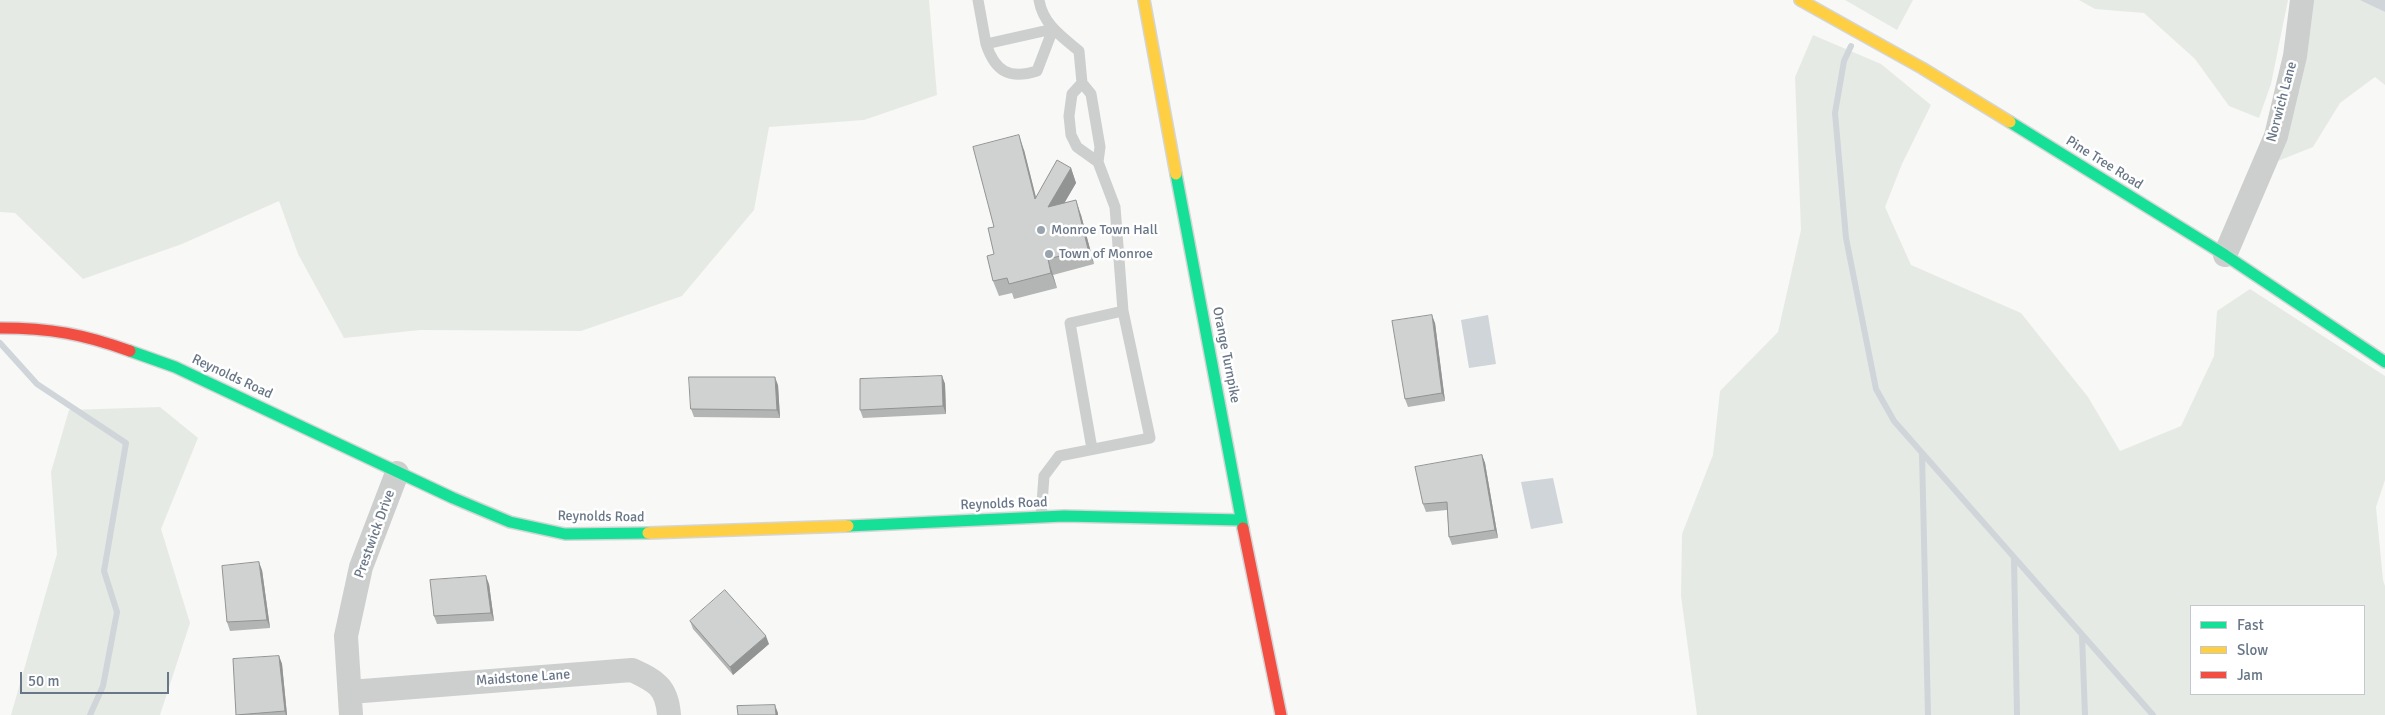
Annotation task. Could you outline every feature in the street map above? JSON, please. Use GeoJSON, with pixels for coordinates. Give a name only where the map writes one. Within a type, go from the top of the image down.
{"type":"FeatureCollection","features":[{"type":"Feature","properties":{"kind":"street","name":"Orange Turnpike"},"geometry":{"type":"LineString","coordinates":[[1144,0],[1241,520],[1281,715]]}},
{"type":"Feature","properties":{"kind":"street","name":"Pine Tree Road"},"geometry":{"type":"LineString","coordinates":[[1800,0],[1922,68],[2225,255],[2385,362]]}},
{"type":"Feature","properties":{"kind":"street","name":"Norwich Lane"},"geometry":{"type":"LineString","coordinates":[[2225,255],[2276,136],[2295,56],[2302,0]]}},
{"type":"Feature","properties":{"kind":"street","name":"Reynolds Road"},"geometry":{"type":"LineString","coordinates":[[0,328],[42,328],[92,337],[175,367],[397,473],[510,522],[565,534],[689,533],[1042,518],[1241,520]]}},
{"type":"Feature","properties":{"kind":"street","name":"Prestwick Drive"},"geometry":{"type":"LineString","coordinates":[[351,715],[346,636],[361,567],[397,473]]}},
{"type":"Feature","properties":{"kind":"street","name":"Maidstone Lane"},"geometry":{"type":"LineString","coordinates":[[350,692],[632,670],[656,681],[668,700],[670,715]]}},
{"type":"Feature","properties":{"kind":"lane"},"geometry":{"type":"LineString","coordinates":[[978,0],[990,57],[998,68],[1008,73],[1027,74],[1037,71],[1053,29]]}},
{"type":"Feature","properties":{"kind":"lane"},"geometry":{"type":"LineString","coordinates":[[1039,0],[1041,13],[1053,29],[1079,51],[1082,83],[1091,94],[1100,147],[1098,162],[1115,207],[1123,311],[1150,438],[1059,456],[1044,476],[1042,518]]}},
{"type":"Feature","properties":{"kind":"lane"},"geometry":{"type":"LineString","coordinates":[[986,44],[1053,29]]}},
{"type":"Feature","properties":{"kind":"lane"},"geometry":{"type":"LineString","coordinates":[[1082,83],[1072,94],[1069,116],[1071,135],[1076,147],[1098,162]]}},
{"type":"Feature","properties":{"kind":"lane"},"geometry":{"type":"LineString","coordinates":[[1092,449],[1070,323],[1123,311]]}},
{"type":"Feature","properties":{"kind":"shaded area"},"geometry":{"type":"Polygon","coordinates":[[[0,0],[929,0],[937,95],[864,120],[769,127],[754,210],[682,296],[581,331],[420,330],[344,338],[298,254],[279,201],[182,244],[83,279],[15,213],[0,212],[0,0]]]}},
{"type":"Feature","properties":{"kind":"shaded area"},"geometry":{"type":"Polygon","coordinates":[[[1845,0],[1913,0],[1897,30],[1845,0]]]}},
{"type":"Feature","properties":{"kind":"shaded area"},"geometry":{"type":"Polygon","coordinates":[[[2079,0],[2288,0],[2271,84],[2259,118],[2229,106],[2195,59],[2144,13],[2095,9],[2079,0]]]}},
{"type":"Feature","properties":{"kind":"shaded area"},"geometry":{"type":"Polygon","coordinates":[[[2311,0],[2362,0],[2385,12],[2385,85],[2375,77],[2340,103],[2313,147],[2278,161],[2311,0]]]}},
{"type":"Feature","properties":{"kind":"shaded area"},"geometry":{"type":"Polygon","coordinates":[[[2360,0],[2385,0],[2385,12],[2360,0]]]}},
{"type":"Feature","properties":{"kind":"shaded area"},"geometry":{"type":"Polygon","coordinates":[[[1813,35],[1881,64],[1931,105],[1902,164],[1885,207],[1911,265],[2021,313],[2088,397],[2120,451],[2181,426],[2214,356],[2217,311],[2250,289],[2385,376],[2385,480],[2376,507],[2385,586],[2385,715],[1697,715],[1681,596],[1682,534],[1713,455],[1720,391],[1778,332],[1801,230],[1795,77],[1813,35]]]}},
{"type":"Feature","properties":{"kind":"shaded area"},"geometry":{"type":"Polygon","coordinates":[[[1488,315],[1496,364],[1469,368],[1461,320],[1488,315]]]}},
{"type":"Feature","properties":{"kind":"shaded area"},"geometry":{"type":"Polygon","coordinates":[[[160,407],[198,438],[161,529],[190,623],[160,715],[11,715],[57,554],[51,472],[69,410],[160,407]]]}},
{"type":"Feature","properties":{"kind":"shaded area"},"geometry":{"type":"Polygon","coordinates":[[[1553,478],[1563,523],[1531,529],[1521,482],[1553,478]]]}},
{"type":"Feature","properties":{"kind":"building","name":"Monroe Town Hall"},"geometry":{"type":"Polygon","coordinates":[[[1019,135],[1035,199],[1057,160],[1071,168],[1048,207],[1076,200],[1088,249],[1048,259],[1051,273],[1009,284],[1007,278],[993,281],[987,256],[994,254],[988,228],[994,227],[973,147],[1019,135]]]}},
{"type":"Feature","properties":{"kind":"building"},"geometry":{"type":"Polygon","coordinates":[[[1432,315],[1442,393],[1405,399],[1392,321],[1432,315]]]}},
{"type":"Feature","properties":{"kind":"building"},"geometry":{"type":"Polygon","coordinates":[[[942,376],[943,406],[860,410],[860,379],[942,376]]]}},
{"type":"Feature","properties":{"kind":"building"},"geometry":{"type":"Polygon","coordinates":[[[689,377],[775,377],[777,410],[691,409],[689,377]]]}},
{"type":"Feature","properties":{"kind":"building"},"geometry":{"type":"Polygon","coordinates":[[[1482,455],[1495,530],[1449,537],[1447,502],[1423,504],[1415,467],[1482,455]]]}},
{"type":"Feature","properties":{"kind":"building"},"geometry":{"type":"Polygon","coordinates":[[[259,562],[267,620],[227,622],[222,566],[259,562]]]}},
{"type":"Feature","properties":{"kind":"building"},"geometry":{"type":"Polygon","coordinates":[[[486,576],[491,613],[434,616],[430,580],[486,576]]]}},
{"type":"Feature","properties":{"kind":"building"},"geometry":{"type":"Polygon","coordinates":[[[725,590],[766,636],[730,667],[690,621],[725,590]]]}},
{"type":"Feature","properties":{"kind":"building"},"geometry":{"type":"Polygon","coordinates":[[[279,656],[285,711],[236,715],[233,659],[279,656]]]}},
{"type":"Feature","properties":{"kind":"building"},"geometry":{"type":"Polygon","coordinates":[[[775,705],[776,715],[738,715],[737,706],[775,705]]]}},
{"type":"Feature","properties":{"kind":"waterway"},"geometry":{"type":"LineString","coordinates":[[1851,46],[1844,61],[1835,113],[1846,238],[1876,389],[1894,421],[2153,715]]}},
{"type":"Feature","properties":{"kind":"waterway"},"geometry":{"type":"LineString","coordinates":[[0,343],[37,384],[126,443],[104,571],[117,612],[103,686],[90,715]]}},
{"type":"Feature","properties":{"kind":"waterway"},"geometry":{"type":"LineString","coordinates":[[1922,453],[1928,715]]}},
{"type":"Feature","properties":{"kind":"waterway"},"geometry":{"type":"LineString","coordinates":[[2014,559],[2017,715]]}},
{"type":"Feature","properties":{"kind":"waterway"},"geometry":{"type":"LineString","coordinates":[[2082,635],[2085,715]]}},
{"type":"Feature","properties":{"kind":"traffic: fast"},"geometry":{"type":"LineString","coordinates":[[2010,122],[2225,255],[2385,362]]}},
{"type":"Feature","properties":{"kind":"traffic: fast"},"geometry":{"type":"LineString","coordinates":[[1176,174],[1243,528]]}},
{"type":"Feature","properties":{"kind":"traffic: fast"},"geometry":{"type":"LineString","coordinates":[[130,351],[175,367],[453,498],[510,522],[565,534],[648,533]]}},
{"type":"Feature","properties":{"kind":"traffic: fast"},"geometry":{"type":"LineString","coordinates":[[848,526],[1064,516],[1241,520]]}},
{"type":"Feature","properties":{"kind":"traffic: slow"},"geometry":{"type":"LineString","coordinates":[[1144,0],[1176,174]]}},
{"type":"Feature","properties":{"kind":"traffic: slow"},"geometry":{"type":"LineString","coordinates":[[1800,0],[1922,68],[2010,122]]}},
{"type":"Feature","properties":{"kind":"traffic: slow"},"geometry":{"type":"LineString","coordinates":[[648,533],[848,526]]}},
{"type":"Feature","properties":{"kind":"traffic: jam"},"geometry":{"type":"LineString","coordinates":[[0,328],[35,329],[66,333],[97,340],[130,351]]}},
{"type":"Feature","properties":{"kind":"traffic: jam"},"geometry":{"type":"LineString","coordinates":[[1243,528],[1281,715]]}},
{"type":"Feature","properties":{"kind":"place","name":"Monroe Town Hall"},"geometry":{"type":"Point","coordinates":[1041,230]}},
{"type":"Feature","properties":{"kind":"place","name":"Town of Monroe"},"geometry":{"type":"Point","coordinates":[1049,254]}}]}
